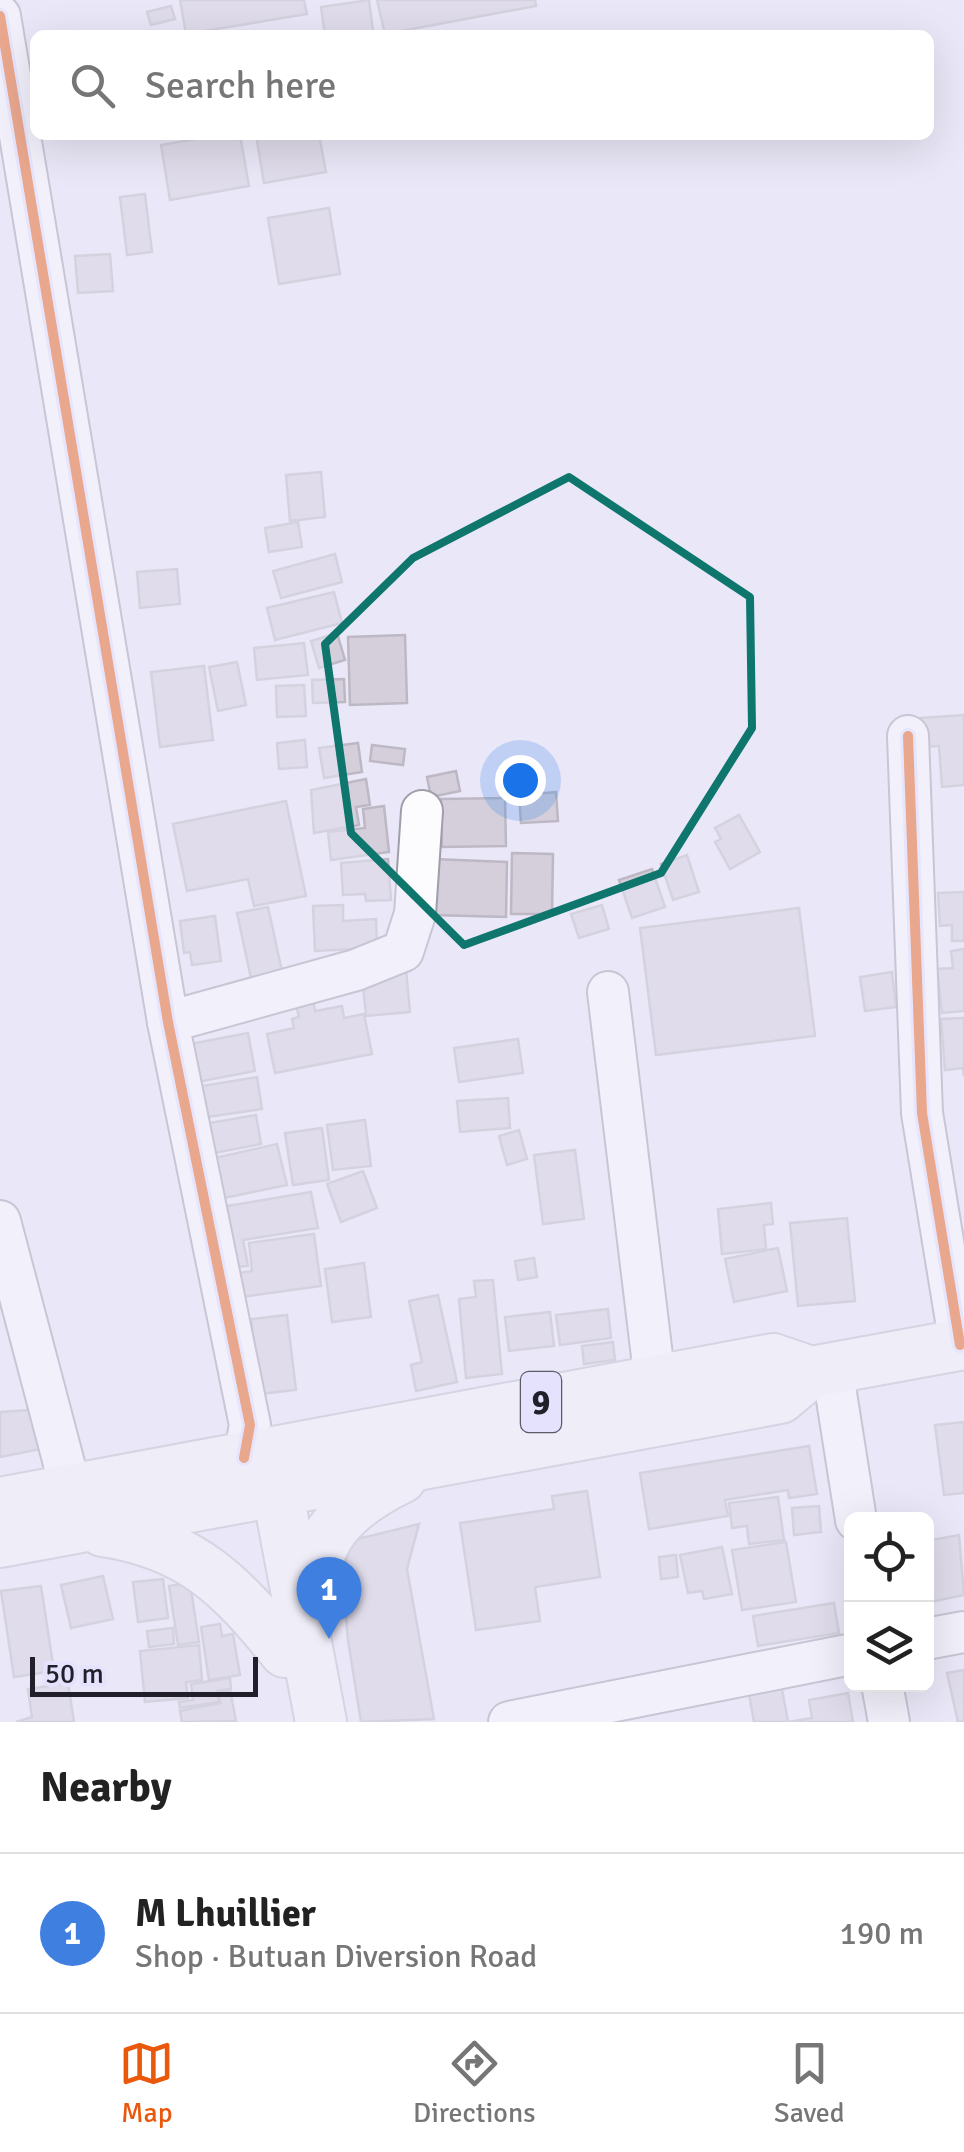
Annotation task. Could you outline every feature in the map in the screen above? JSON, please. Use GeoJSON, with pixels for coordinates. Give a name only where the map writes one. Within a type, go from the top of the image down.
{"type":"FeatureCollection","features":[{"type":"Feature","properties":{"kind":"main road","name":"9"},"geometry":{"type":"LineString","coordinates":[[0,1542],[75,1509],[259,1464],[655,1381],[773,1359],[821,1370],[962,1345]]}},
{"type":"Feature","properties":{"kind":"main road","name":"9"},"geometry":{"type":"LineString","coordinates":[[259,1464],[436,1462],[780,1398],[821,1370]]}},
{"type":"Feature","properties":{"kind":"main road"},"geometry":{"type":"LineString","coordinates":[[296,1722],[294,1637],[319,1552],[343,1514],[365,1496],[436,1462]]}},
{"type":"Feature","properties":{"kind":"main road"},"geometry":{"type":"LineString","coordinates":[[259,1464],[294,1637],[321,1722]]}},
{"type":"Feature","properties":{"kind":"main road","name":"9"},"geometry":{"type":"LineString","coordinates":[[0,1503],[75,1509]]}},
{"type":"Feature","properties":{"kind":"main road"},"geometry":{"type":"LineString","coordinates":[[75,1509],[134,1536],[172,1548],[294,1637]]}},
{"type":"Feature","properties":{"kind":"street"},"geometry":{"type":"LineString","coordinates":[[0,16],[168,1022],[259,1464]]}},
{"type":"Feature","properties":{"kind":"street"},"geometry":{"type":"LineString","coordinates":[[908,736],[922,1113],[962,1345]]}},
{"type":"Feature","properties":{"kind":"street"},"geometry":{"type":"LineString","coordinates":[[168,1022],[356,970],[403,951],[415,914],[422,811]]}},
{"type":"Feature","properties":{"kind":"street"},"geometry":{"type":"LineString","coordinates":[[608,992],[655,1381]]}},
{"type":"Feature","properties":{"kind":"street"},"geometry":{"type":"LineString","coordinates":[[0,1221],[75,1509]]}},
{"type":"Feature","properties":{"kind":"street"},"geometry":{"type":"LineString","coordinates":[[821,1370],[854,1512]]}},
{"type":"Feature","properties":{"kind":"street"},"geometry":{"type":"LineString","coordinates":[[934,1638],[964,1632]]}},
{"type":"Feature","properties":{"kind":"street"},"geometry":{"type":"LineString","coordinates":[[509,1722],[643,1709],[844,1656]]}},
{"type":"Feature","properties":{"kind":"street"},"geometry":{"type":"LineString","coordinates":[[883,1692],[889,1722]]}},
{"type":"Feature","properties":{"kind":"highlighted area"},"geometry":{"type":"Polygon","coordinates":[[[569,477],[750,597],[752,728],[661,873],[464,945],[351,833],[325,644],[413,558],[569,477]]]}},
{"type":"Feature","properties":{"kind":"building"},"geometry":{"type":"Polygon","coordinates":[[[180,0],[304,0],[307,14],[210,30],[185,30],[180,0]]]}},
{"type":"Feature","properties":{"kind":"building"},"geometry":{"type":"Polygon","coordinates":[[[369,0],[373,30],[324,30],[321,7],[369,0]]]}},
{"type":"Feature","properties":{"kind":"building"},"geometry":{"type":"Polygon","coordinates":[[[377,0],[535,0],[536,6],[407,30],[384,30],[377,0]]]}},
{"type":"Feature","properties":{"kind":"building"},"geometry":{"type":"Polygon","coordinates":[[[171,6],[175,19],[151,25],[147,12],[171,6]]]}},
{"type":"Feature","properties":{"kind":"building"},"geometry":{"type":"Polygon","coordinates":[[[190,140],[241,140],[249,186],[170,200],[161,145],[190,140]]]}},
{"type":"Feature","properties":{"kind":"building"},"geometry":{"type":"Polygon","coordinates":[[[257,140],[320,140],[326,172],[264,183],[257,140]]]}},
{"type":"Feature","properties":{"kind":"building"},"geometry":{"type":"Polygon","coordinates":[[[145,194],[152,252],[127,255],[120,197],[145,194]]]}},
{"type":"Feature","properties":{"kind":"building"},"geometry":{"type":"Polygon","coordinates":[[[329,208],[340,274],[279,284],[268,218],[329,208]]]}},
{"type":"Feature","properties":{"kind":"building"},"geometry":{"type":"Polygon","coordinates":[[[110,254],[113,291],[78,293],[75,256],[110,254]]]}},
{"type":"Feature","properties":{"kind":"building"},"geometry":{"type":"Polygon","coordinates":[[[321,472],[325,517],[290,521],[286,475],[321,472]]]}},
{"type":"Feature","properties":{"kind":"building"},"geometry":{"type":"Polygon","coordinates":[[[298,522],[302,547],[269,552],[265,528],[298,522]]]}},
{"type":"Feature","properties":{"kind":"building"},"geometry":{"type":"Polygon","coordinates":[[[335,554],[342,582],[281,598],[273,571],[335,554]]]}},
{"type":"Feature","properties":{"kind":"building"},"geometry":{"type":"Polygon","coordinates":[[[177,569],[180,604],[140,608],[137,572],[177,569]]]}},
{"type":"Feature","properties":{"kind":"building"},"geometry":{"type":"Polygon","coordinates":[[[334,592],[342,623],[275,640],[267,608],[334,592]]]}},
{"type":"Feature","properties":{"kind":"building"},"geometry":{"type":"Polygon","coordinates":[[[337,633],[345,660],[319,668],[311,641],[337,633]]]}},
{"type":"Feature","properties":{"kind":"building"},"geometry":{"type":"Polygon","coordinates":[[[405,635],[407,703],[350,705],[348,637],[405,635]]]}},
{"type":"Feature","properties":{"kind":"building"},"geometry":{"type":"Polygon","coordinates":[[[304,643],[308,675],[257,680],[254,648],[304,643]]]}},
{"type":"Feature","properties":{"kind":"building"},"geometry":{"type":"Polygon","coordinates":[[[237,662],[246,705],[218,711],[209,667],[237,662]]]}},
{"type":"Feature","properties":{"kind":"building"},"geometry":{"type":"Polygon","coordinates":[[[204,666],[213,740],[160,747],[151,672],[204,666]]]}},
{"type":"Feature","properties":{"kind":"building"},"geometry":{"type":"Polygon","coordinates":[[[344,679],[345,702],[313,703],[312,680],[344,679]]]}},
{"type":"Feature","properties":{"kind":"building"},"geometry":{"type":"Polygon","coordinates":[[[304,685],[306,716],[277,717],[276,686],[304,685]]]}},
{"type":"Feature","properties":{"kind":"building"},"geometry":{"type":"Polygon","coordinates":[[[964,715],[964,785],[942,787],[939,746],[923,747],[921,718],[964,715]]]}},
{"type":"Feature","properties":{"kind":"building"},"geometry":{"type":"Polygon","coordinates":[[[305,740],[307,767],[279,769],[277,743],[305,740]]]}},
{"type":"Feature","properties":{"kind":"building"},"geometry":{"type":"Polygon","coordinates":[[[358,743],[362,772],[324,778],[319,748],[358,743]]]}},
{"type":"Feature","properties":{"kind":"building"},"geometry":{"type":"Polygon","coordinates":[[[372,745],[405,749],[403,765],[370,761],[372,745]]]}},
{"type":"Feature","properties":{"kind":"building"},"geometry":{"type":"Polygon","coordinates":[[[456,771],[460,791],[431,797],[427,777],[456,771]]]}},
{"type":"Feature","properties":{"kind":"building"},"geometry":{"type":"Polygon","coordinates":[[[366,779],[370,805],[356,807],[359,825],[314,833],[311,790],[366,779]]]}},
{"type":"Feature","properties":{"kind":"building"},"geometry":{"type":"Polygon","coordinates":[[[556,792],[558,821],[521,823],[519,795],[556,792]]]}},
{"type":"Feature","properties":{"kind":"building"},"geometry":{"type":"Polygon","coordinates":[[[505,798],[506,846],[442,847],[441,799],[505,798]]]}},
{"type":"Feature","properties":{"kind":"building"},"geometry":{"type":"Polygon","coordinates":[[[286,801],[306,896],[254,906],[248,879],[187,891],[173,824],[286,801]]]}},
{"type":"Feature","properties":{"kind":"building"},"geometry":{"type":"Polygon","coordinates":[[[384,806],[389,852],[331,860],[328,832],[365,828],[363,809],[384,806]]]}},
{"type":"Feature","properties":{"kind":"building"},"geometry":{"type":"Polygon","coordinates":[[[739,815],[760,852],[730,869],[715,842],[721,839],[715,828],[739,815]]]}},
{"type":"Feature","properties":{"kind":"building"},"geometry":{"type":"Polygon","coordinates":[[[512,853],[553,854],[552,914],[511,914],[512,853]]]}},
{"type":"Feature","properties":{"kind":"building"},"geometry":{"type":"Polygon","coordinates":[[[687,855],[699,892],[673,900],[661,864],[687,855]]]}},
{"type":"Feature","properties":{"kind":"building"},"geometry":{"type":"Polygon","coordinates":[[[388,859],[391,900],[366,901],[365,894],[343,895],[341,863],[388,859]]]}},
{"type":"Feature","properties":{"kind":"building"},"geometry":{"type":"Polygon","coordinates":[[[433,859],[507,862],[506,917],[431,915],[433,859]]]}},
{"type":"Feature","properties":{"kind":"building"},"geometry":{"type":"Polygon","coordinates":[[[652,869],[665,907],[632,918],[619,880],[652,869]]]}},
{"type":"Feature","properties":{"kind":"building"},"geometry":{"type":"Polygon","coordinates":[[[964,892],[964,941],[952,941],[952,925],[940,926],[938,893],[964,892]]]}},
{"type":"Feature","properties":{"kind":"building"},"geometry":{"type":"Polygon","coordinates":[[[343,905],[343,921],[376,919],[377,948],[315,951],[313,906],[343,905]]]}},
{"type":"Feature","properties":{"kind":"building"},"geometry":{"type":"Polygon","coordinates":[[[602,905],[609,929],[579,938],[571,914],[602,905]]]}},
{"type":"Feature","properties":{"kind":"building"},"geometry":{"type":"Polygon","coordinates":[[[268,907],[283,976],[252,983],[237,913],[268,907]]]}},
{"type":"Feature","properties":{"kind":"building"},"geometry":{"type":"Polygon","coordinates":[[[799,908],[815,1036],[656,1055],[640,928],[799,908]]]}},
{"type":"Feature","properties":{"kind":"building"},"geometry":{"type":"Polygon","coordinates":[[[215,916],[221,961],[192,965],[190,952],[184,953],[180,921],[215,916]]]}},
{"type":"Feature","properties":{"kind":"building"},"geometry":{"type":"Polygon","coordinates":[[[964,949],[964,1011],[942,1013],[937,969],[953,968],[951,951],[964,949]]]}},
{"type":"Feature","properties":{"kind":"building"},"geometry":{"type":"Polygon","coordinates":[[[405,959],[410,1012],[366,1016],[362,976],[405,959]]]}},
{"type":"Feature","properties":{"kind":"building"},"geometry":{"type":"Polygon","coordinates":[[[892,972],[896,1007],[865,1011],[860,977],[892,972]]]}},
{"type":"Feature","properties":{"kind":"building"},"geometry":{"type":"Polygon","coordinates":[[[313,997],[315,1011],[342,1006],[344,1018],[364,1014],[372,1054],[275,1073],[267,1034],[294,1028],[292,1019],[299,1017],[295,1001],[313,997]]]}},
{"type":"Feature","properties":{"kind":"building"},"geometry":{"type":"Polygon","coordinates":[[[964,1018],[964,1076],[963,1068],[945,1070],[941,1019],[964,1018]]]}},
{"type":"Feature","properties":{"kind":"building"},"geometry":{"type":"Polygon","coordinates":[[[248,1033],[255,1071],[197,1082],[190,1044],[248,1033]]]}},
{"type":"Feature","properties":{"kind":"building"},"geometry":{"type":"Polygon","coordinates":[[[518,1039],[523,1073],[459,1082],[454,1048],[518,1039]]]}},
{"type":"Feature","properties":{"kind":"building"},"geometry":{"type":"Polygon","coordinates":[[[257,1077],[262,1109],[207,1117],[202,1086],[257,1077]]]}},
{"type":"Feature","properties":{"kind":"building"},"geometry":{"type":"Polygon","coordinates":[[[508,1098],[510,1128],[460,1132],[457,1101],[508,1098]]]}},
{"type":"Feature","properties":{"kind":"building"},"geometry":{"type":"Polygon","coordinates":[[[256,1115],[261,1144],[214,1153],[209,1123],[256,1115]]]}},
{"type":"Feature","properties":{"kind":"building"},"geometry":{"type":"Polygon","coordinates":[[[365,1120],[371,1166],[333,1170],[327,1125],[365,1120]]]}},
{"type":"Feature","properties":{"kind":"building"},"geometry":{"type":"Polygon","coordinates":[[[322,1128],[329,1180],[293,1185],[285,1133],[322,1128]]]}},
{"type":"Feature","properties":{"kind":"building"},"geometry":{"type":"Polygon","coordinates":[[[519,1130],[527,1159],[507,1165],[499,1136],[519,1130]]]}},
{"type":"Feature","properties":{"kind":"building"},"geometry":{"type":"Polygon","coordinates":[[[277,1144],[287,1185],[224,1198],[215,1158],[277,1144]]]}},
{"type":"Feature","properties":{"kind":"building"},"geometry":{"type":"Polygon","coordinates":[[[575,1150],[584,1219],[543,1224],[534,1155],[575,1150]]]}},
{"type":"Feature","properties":{"kind":"building"},"geometry":{"type":"Polygon","coordinates":[[[363,1171],[377,1208],[341,1222],[327,1184],[363,1171]]]}},
{"type":"Feature","properties":{"kind":"building"},"geometry":{"type":"Polygon","coordinates":[[[311,1192],[318,1228],[243,1240],[248,1266],[237,1267],[227,1206],[311,1192]]]}},
{"type":"Feature","properties":{"kind":"building"},"geometry":{"type":"Polygon","coordinates":[[[771,1203],[773,1224],[764,1225],[766,1249],[722,1254],[718,1209],[771,1203]]]}},
{"type":"Feature","properties":{"kind":"building"},"geometry":{"type":"Polygon","coordinates":[[[847,1218],[855,1301],[798,1306],[790,1223],[847,1218]]]}},
{"type":"Feature","properties":{"kind":"building"},"geometry":{"type":"Polygon","coordinates":[[[314,1234],[321,1286],[242,1297],[239,1273],[252,1271],[249,1243],[314,1234]]]}},
{"type":"Feature","properties":{"kind":"building"},"geometry":{"type":"Polygon","coordinates":[[[778,1248],[787,1291],[734,1302],[725,1259],[778,1248]]]}},
{"type":"Feature","properties":{"kind":"building"},"geometry":{"type":"Polygon","coordinates":[[[534,1258],[537,1277],[518,1280],[515,1261],[534,1258]]]}},
{"type":"Feature","properties":{"kind":"building"},"geometry":{"type":"Polygon","coordinates":[[[364,1263],[371,1317],[332,1322],[325,1269],[364,1263]]]}},
{"type":"Feature","properties":{"kind":"building"},"geometry":{"type":"Polygon","coordinates":[[[493,1280],[502,1374],[466,1378],[459,1299],[476,1297],[474,1281],[493,1280]]]}},
{"type":"Feature","properties":{"kind":"building"},"geometry":{"type":"Polygon","coordinates":[[[438,1295],[457,1382],[416,1391],[411,1365],[422,1362],[409,1301],[438,1295]]]}},
{"type":"Feature","properties":{"kind":"building"},"geometry":{"type":"Polygon","coordinates":[[[608,1309],[611,1338],[560,1345],[556,1315],[608,1309]]]}},
{"type":"Feature","properties":{"kind":"building"},"geometry":{"type":"Polygon","coordinates":[[[550,1312],[554,1346],[509,1351],[505,1317],[550,1312]]]}},
{"type":"Feature","properties":{"kind":"building"},"geometry":{"type":"Polygon","coordinates":[[[287,1315],[296,1390],[259,1394],[251,1319],[287,1315]]]}},
{"type":"Feature","properties":{"kind":"building"},"geometry":{"type":"Polygon","coordinates":[[[613,1342],[615,1360],[584,1364],[582,1346],[613,1342]]]}},
{"type":"Feature","properties":{"kind":"building"},"geometry":{"type":"Polygon","coordinates":[[[44,1409],[51,1447],[0,1457],[0,1412],[44,1409]]]}},
{"type":"Feature","properties":{"kind":"building"},"geometry":{"type":"Polygon","coordinates":[[[964,1422],[964,1493],[944,1495],[935,1425],[964,1422]]]}},
{"type":"Feature","properties":{"kind":"building"},"geometry":{"type":"Polygon","coordinates":[[[809,1446],[817,1494],[789,1498],[788,1490],[725,1500],[728,1516],[649,1529],[640,1473],[809,1446]]]}},
{"type":"Feature","properties":{"kind":"building"},"geometry":{"type":"Polygon","coordinates":[[[587,1491],[600,1577],[535,1587],[540,1621],[476,1630],[460,1523],[554,1509],[552,1496],[587,1491]]]}},
{"type":"Feature","properties":{"kind":"building"},"geometry":{"type":"Polygon","coordinates":[[[778,1497],[784,1540],[749,1544],[747,1526],[732,1528],[729,1503],[778,1497]]]}},
{"type":"Feature","properties":{"kind":"building"},"geometry":{"type":"Polygon","coordinates":[[[819,1506],[821,1532],[794,1535],[792,1508],[819,1506]]]}},
{"type":"Feature","properties":{"kind":"building"},"geometry":{"type":"Polygon","coordinates":[[[419,1524],[407,1569],[434,1719],[361,1722],[343,1586],[346,1559],[353,1540],[419,1524]]]}},
{"type":"Feature","properties":{"kind":"building"},"geometry":{"type":"Polygon","coordinates":[[[959,1535],[964,1595],[934,1601],[934,1540],[959,1535]]]}},
{"type":"Feature","properties":{"kind":"building"},"geometry":{"type":"Polygon","coordinates":[[[786,1542],[796,1602],[742,1610],[732,1550],[786,1542]]]}},
{"type":"Feature","properties":{"kind":"building"},"geometry":{"type":"Polygon","coordinates":[[[722,1547],[732,1594],[704,1599],[702,1591],[688,1593],[680,1555],[722,1547]]]}},
{"type":"Feature","properties":{"kind":"building"},"geometry":{"type":"Polygon","coordinates":[[[676,1555],[678,1577],[661,1579],[659,1557],[676,1555]]]}},
{"type":"Feature","properties":{"kind":"building"},"geometry":{"type":"Polygon","coordinates":[[[103,1576],[113,1619],[71,1628],[61,1585],[103,1576]]]}},
{"type":"Feature","properties":{"kind":"building"},"geometry":{"type":"Polygon","coordinates":[[[163,1579],[168,1618],[138,1622],[133,1582],[163,1579]]]}},
{"type":"Feature","properties":{"kind":"building"},"geometry":{"type":"Polygon","coordinates":[[[190,1583],[199,1642],[178,1645],[169,1586],[190,1583]]]}},
{"type":"Feature","properties":{"kind":"building"},"geometry":{"type":"Polygon","coordinates":[[[41,1586],[54,1671],[14,1677],[1,1591],[41,1586]]]}},
{"type":"Feature","properties":{"kind":"building"},"geometry":{"type":"Polygon","coordinates":[[[834,1603],[839,1633],[758,1646],[753,1616],[834,1603]]]}},
{"type":"Feature","properties":{"kind":"building"},"geometry":{"type":"Polygon","coordinates":[[[220,1624],[222,1636],[233,1634],[240,1675],[209,1680],[201,1627],[220,1624]]]}},
{"type":"Feature","properties":{"kind":"building"},"geometry":{"type":"Polygon","coordinates":[[[173,1628],[174,1644],[149,1647],[147,1631],[173,1628]]]}},
{"type":"Feature","properties":{"kind":"building"},"geometry":{"type":"Polygon","coordinates":[[[199,1645],[202,1680],[186,1682],[188,1698],[145,1702],[140,1651],[199,1645]]]}},
{"type":"Feature","properties":{"kind":"building"},"geometry":{"type":"Polygon","coordinates":[[[964,1670],[964,1722],[958,1722],[947,1673],[964,1670]]]}},
{"type":"Feature","properties":{"kind":"building"},"geometry":{"type":"Polygon","coordinates":[[[230,1678],[231,1689],[217,1691],[219,1702],[180,1708],[179,1702],[193,1700],[191,1684],[230,1678]]]}},
{"type":"Feature","properties":{"kind":"building"},"geometry":{"type":"Polygon","coordinates":[[[68,1683],[74,1722],[16,1722],[32,1717],[28,1689],[68,1683]]]}},
{"type":"Feature","properties":{"kind":"building"},"geometry":{"type":"Polygon","coordinates":[[[782,1689],[788,1722],[754,1722],[749,1694],[782,1689]]]}},
{"type":"Feature","properties":{"kind":"building"},"geometry":{"type":"Polygon","coordinates":[[[230,1690],[236,1721],[182,1722],[180,1711],[220,1703],[218,1692],[230,1690]]]}},
{"type":"Feature","properties":{"kind":"building"},"geometry":{"type":"Polygon","coordinates":[[[848,1693],[853,1722],[788,1722],[812,1718],[809,1700],[848,1693]]]}},
{"type":"Feature","properties":{"kind":"cycle path"},"geometry":{"type":"LineString","coordinates":[[0,16],[168,1022],[250,1425],[244,1458]]}},
{"type":"Feature","properties":{"kind":"cycle path"},"geometry":{"type":"LineString","coordinates":[[908,736],[922,1113],[960,1345]]}},
{"type":"Feature","properties":{"kind":"place","name":"M Lhuillier"},"geometry":{"type":"Point","coordinates":[329,1639]}}]}
